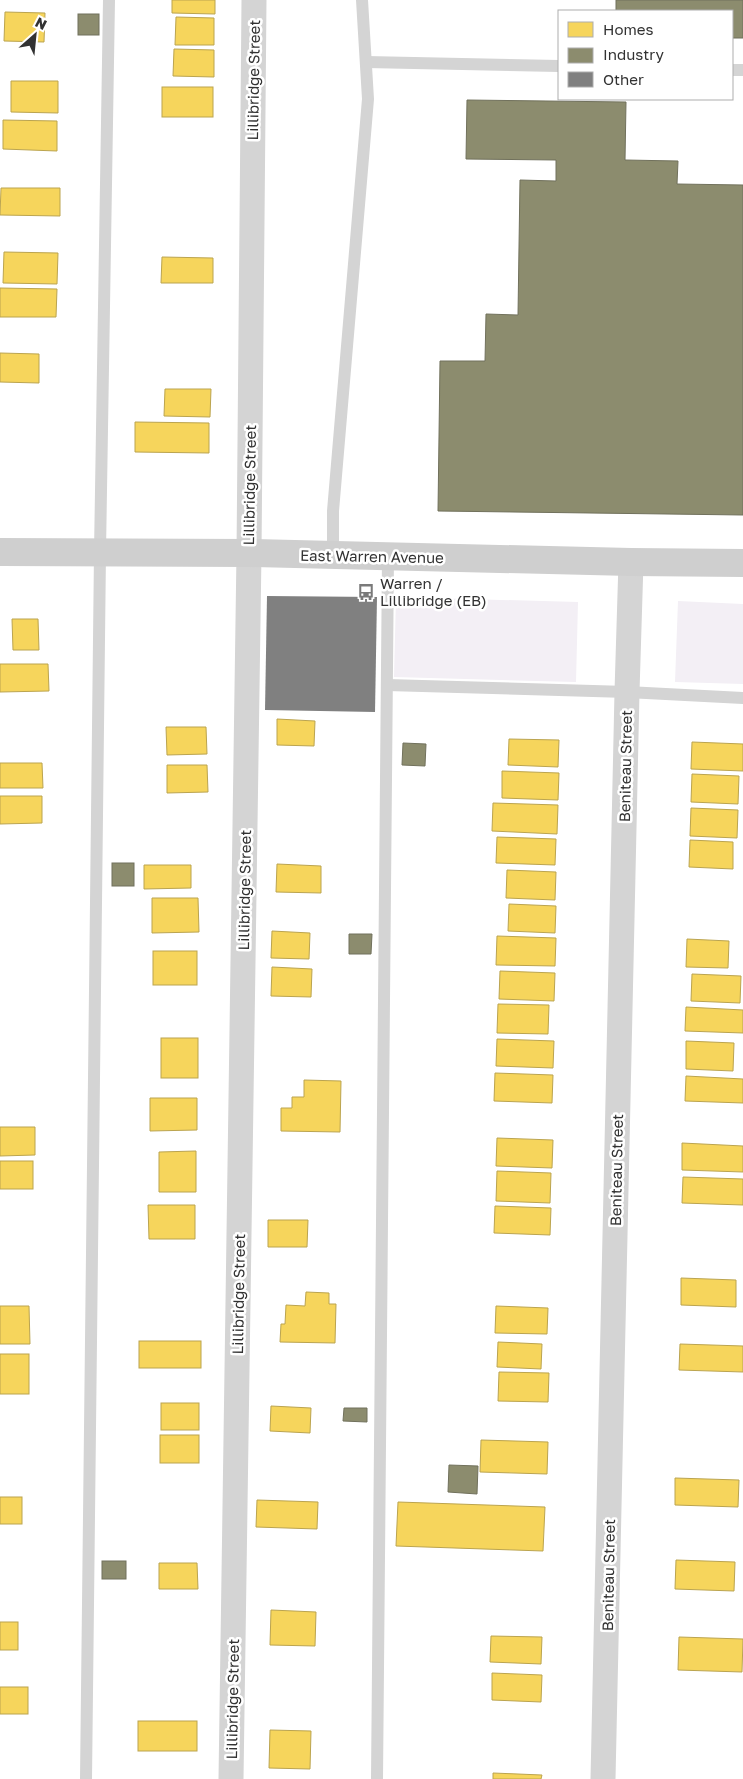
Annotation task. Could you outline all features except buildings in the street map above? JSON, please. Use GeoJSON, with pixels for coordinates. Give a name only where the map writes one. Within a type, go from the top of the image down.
{"type":"FeatureCollection","features":[{"type":"Feature","properties":{"kind":"main road","name":"East Warren Avenue"},"geometry":{"type":"LineString","coordinates":[[0,552],[248,553],[743,563]]}},
{"type":"Feature","properties":{"kind":"street","name":"Lillibridge Street"},"geometry":{"type":"LineString","coordinates":[[231,1779],[254,0]]}},
{"type":"Feature","properties":{"kind":"street","name":"Beniteau Street"},"geometry":{"type":"LineString","coordinates":[[603,1779],[631,562]]}},
{"type":"Feature","properties":{"kind":"lane"},"geometry":{"type":"LineString","coordinates":[[86,1779],[100,552],[109,0]]}},
{"type":"Feature","properties":{"kind":"lane"},"geometry":{"type":"LineString","coordinates":[[333,555],[333,511],[368,99],[362,0]]}},
{"type":"Feature","properties":{"kind":"lane"},"geometry":{"type":"LineString","coordinates":[[366,62],[558,66]]}},
{"type":"Feature","properties":{"kind":"lane"},"geometry":{"type":"LineString","coordinates":[[377,1779],[388,556]]}},
{"type":"Feature","properties":{"kind":"lane"},"geometry":{"type":"LineString","coordinates":[[387,685],[627,692],[743,698]]}},
{"type":"Feature","properties":{"kind":"shaded area"},"geometry":{"type":"Polygon","coordinates":[[[396,597],[578,602],[576,682],[394,677],[396,597]]]}},
{"type":"Feature","properties":{"kind":"shaded area"},"geometry":{"type":"Polygon","coordinates":[[[678,601],[743,604],[743,684],[675,682],[678,601]]]}},
{"type":"Feature","properties":{"kind":"place","name":"Warren / Lillibridge (EB)"},"geometry":{"type":"Point","coordinates":[366,592]}}]}
